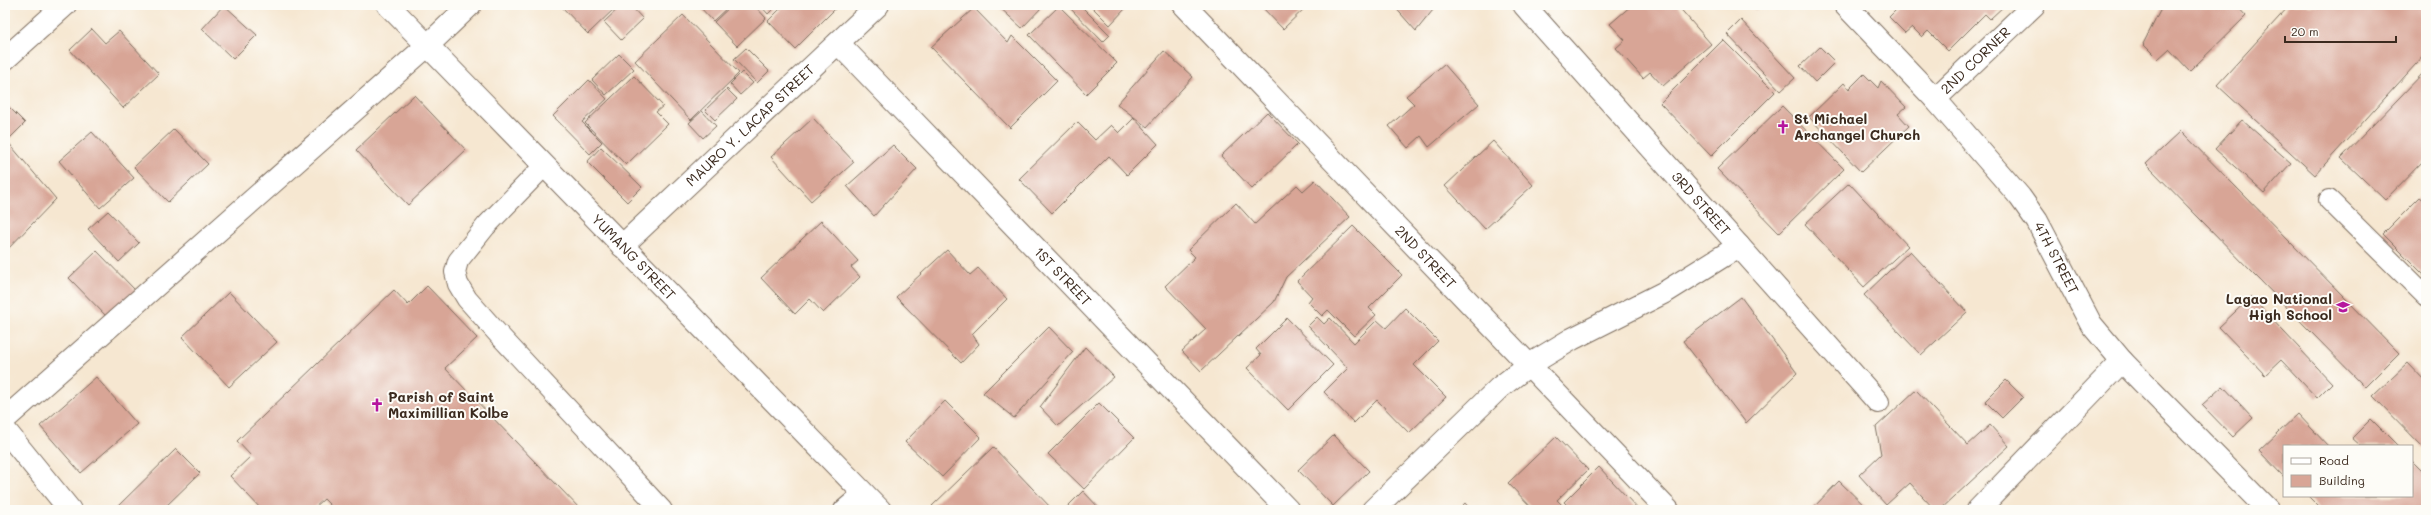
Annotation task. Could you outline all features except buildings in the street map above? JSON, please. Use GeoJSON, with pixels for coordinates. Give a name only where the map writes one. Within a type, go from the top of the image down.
{"type":"FeatureCollection","features":[{"type":"Feature","properties":{"kind":"street"},"geometry":{"type":"LineString","coordinates":[[5,59],[65,5]]}},
{"type":"Feature","properties":{"kind":"street","name":"YUMANG STREET"},"geometry":{"type":"LineString","coordinates":[[388,5],[880,510]]}},
{"type":"Feature","properties":{"kind":"street"},"geometry":{"type":"LineString","coordinates":[[5,419],[427,46],[470,5]]}},
{"type":"Feature","properties":{"kind":"street","name":"MAURO Y. LACAP STREET"},"geometry":{"type":"LineString","coordinates":[[622,246],[878,5]]}},
{"type":"Feature","properties":{"kind":"street","name":"2ND STREET"},"geometry":{"type":"LineString","coordinates":[[1184,5],[1668,510]]}},
{"type":"Feature","properties":{"kind":"street","name":"3RD STREET"},"geometry":{"type":"LineString","coordinates":[[1524,5],[1878,402]]}},
{"type":"Feature","properties":{"kind":"street","name":"4TH STREET"},"geometry":{"type":"LineString","coordinates":[[1846,5],[1935,99],[2020,197],[2037,221],[2092,324],[2122,361],[2268,510]]}},
{"type":"Feature","properties":{"kind":"street","name":"2ND CORNER"},"geometry":{"type":"LineString","coordinates":[[1935,99],[2034,5]]}},
{"type":"Feature","properties":{"kind":"street","name":"1ST STREET"},"geometry":{"type":"LineString","coordinates":[[838,43],[1288,510]]}},
{"type":"Feature","properties":{"kind":"street"},"geometry":{"type":"LineString","coordinates":[[1373,510],[1499,388],[1528,365],[1572,339],[1667,291],[1739,246]]}},
{"type":"Feature","properties":{"kind":"street"},"geometry":{"type":"LineString","coordinates":[[1978,510],[2122,361]]}},
{"type":"Feature","properties":{"kind":"street"},"geometry":{"type":"LineString","coordinates":[[5,430],[70,510]]}},
{"type":"Feature","properties":{"kind":"lane"},"geometry":{"type":"LineString","coordinates":[[544,166],[486,226],[458,261],[455,272],[458,284],[467,299],[500,336],[662,510]]}},
{"type":"Feature","properties":{"kind":"lane"},"geometry":{"type":"LineString","coordinates":[[2329,200],[2426,296]]}},
{"type":"Feature","properties":{"kind":"lane"},"geometry":{"type":"LineString","coordinates":[[844,510],[864,493]]}},
{"type":"Feature","properties":{"kind":"place","name":"St Michael Archangel Church"},"geometry":{"type":"Point","coordinates":[1783,127]}},
{"type":"Feature","properties":{"kind":"place","name":"Lagao National High School"},"geometry":{"type":"Point","coordinates":[2343,307]}},
{"type":"Feature","properties":{"kind":"place","name":"Parish of Saint Maximillian Kolbe"},"geometry":{"type":"Point","coordinates":[377,405]}}]}
